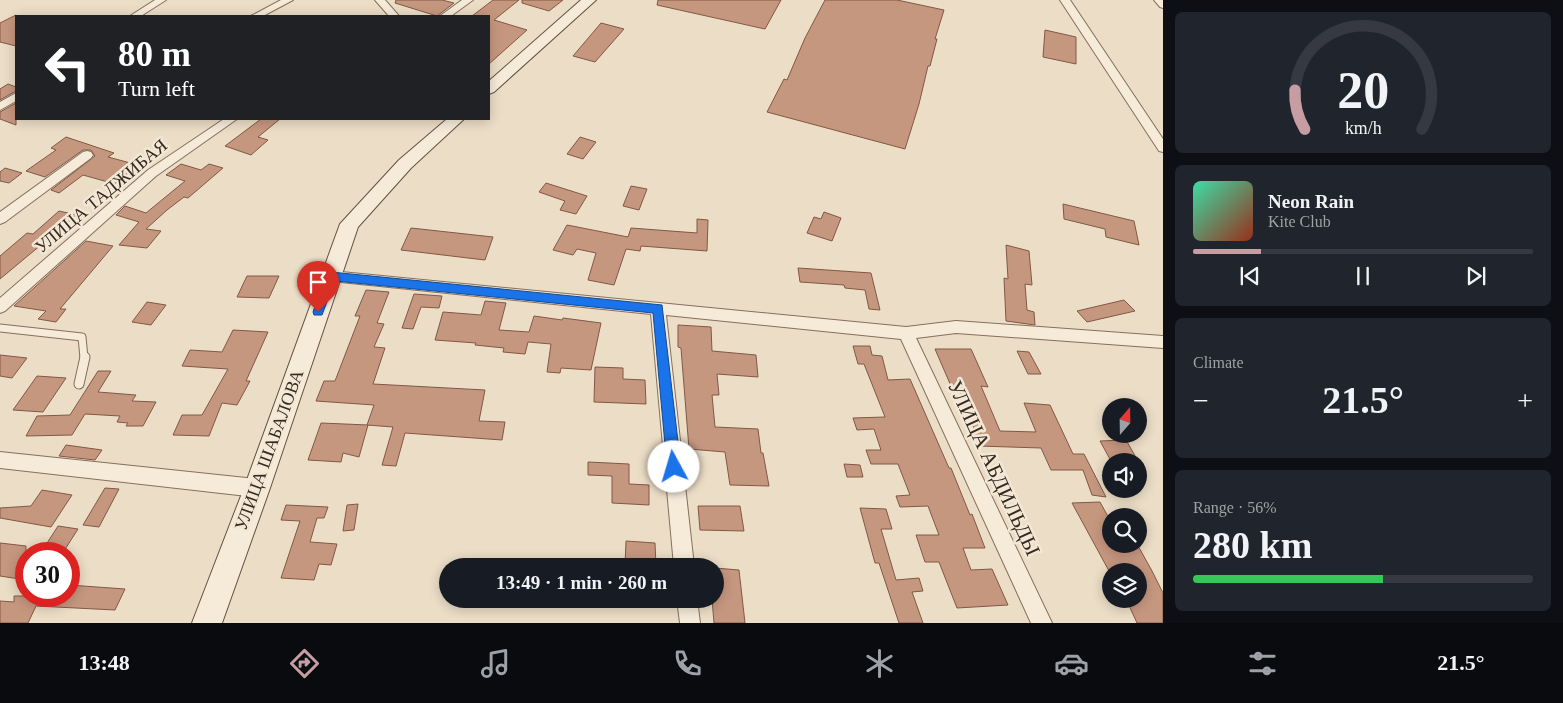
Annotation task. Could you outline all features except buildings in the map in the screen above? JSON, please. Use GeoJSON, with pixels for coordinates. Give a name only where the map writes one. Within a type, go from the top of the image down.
{"type":"FeatureCollection","features":[{"type":"Feature","properties":{"kind":"street"},"geometry":{"type":"LineString","coordinates":[[136,15],[161,0]]}},
{"type":"Feature","properties":{"kind":"street"},"geometry":{"type":"LineString","coordinates":[[258,15],[288,0]]}},
{"type":"Feature","properties":{"kind":"street"},"geometry":{"type":"LineString","coordinates":[[380,0],[393,15]]}},
{"type":"Feature","properties":{"kind":"street"},"geometry":{"type":"LineString","coordinates":[[446,15],[468,0]]}},
{"type":"Feature","properties":{"kind":"street"},"geometry":{"type":"LineString","coordinates":[[490,88],[588,0]]}},
{"type":"Feature","properties":{"kind":"street"},"geometry":{"type":"LineString","coordinates":[[1065,0],[1163,148]]}},
{"type":"Feature","properties":{"kind":"street"},"geometry":{"type":"LineString","coordinates":[[1159,0],[1163,5]]}},
{"type":"Feature","properties":{"kind":"street"},"geometry":{"type":"LineString","coordinates":[[0,107],[15,97]]}},
{"type":"Feature","properties":{"kind":"street","name":"УЛИЦА ТАДЖИБАЯ"},"geometry":{"type":"LineString","coordinates":[[0,307],[152,173],[230,120]]}},
{"type":"Feature","properties":{"kind":"street","name":"УЛИЦА ШАБАЛОВА"},"geometry":{"type":"LineString","coordinates":[[207,623],[257,488],[349,224],[405,164],[455,120]]}},
{"type":"Feature","properties":{"kind":"street"},"geometry":{"type":"LineString","coordinates":[[0,219],[87,155]]}},
{"type":"Feature","properties":{"kind":"street"},"geometry":{"type":"LineString","coordinates":[[331,276],[906,333],[956,327],[1163,342]]}},
{"type":"Feature","properties":{"kind":"street"},"geometry":{"type":"LineString","coordinates":[[658,309],[683,558]]}},
{"type":"Feature","properties":{"kind":"street","name":"УЛИЦА АБДИЛЬДЫ"},"geometry":{"type":"LineString","coordinates":[[906,333],[1042,623]]}},
{"type":"Feature","properties":{"kind":"street"},"geometry":{"type":"LineString","coordinates":[[0,460],[257,488]]}},
{"type":"Feature","properties":{"kind":"street"},"geometry":{"type":"LineString","coordinates":[[688,608],[690,623]]}},
{"type":"Feature","properties":{"kind":"lane"},"geometry":{"type":"LineString","coordinates":[[0,328],[82,337],[85,343],[85,358],[80,384]]}},
{"type":"Feature","properties":{"kind":"route"},"geometry":{"type":"LineString","coordinates":[[318,312],[331,276],[658,309],[674,467]]}}]}
